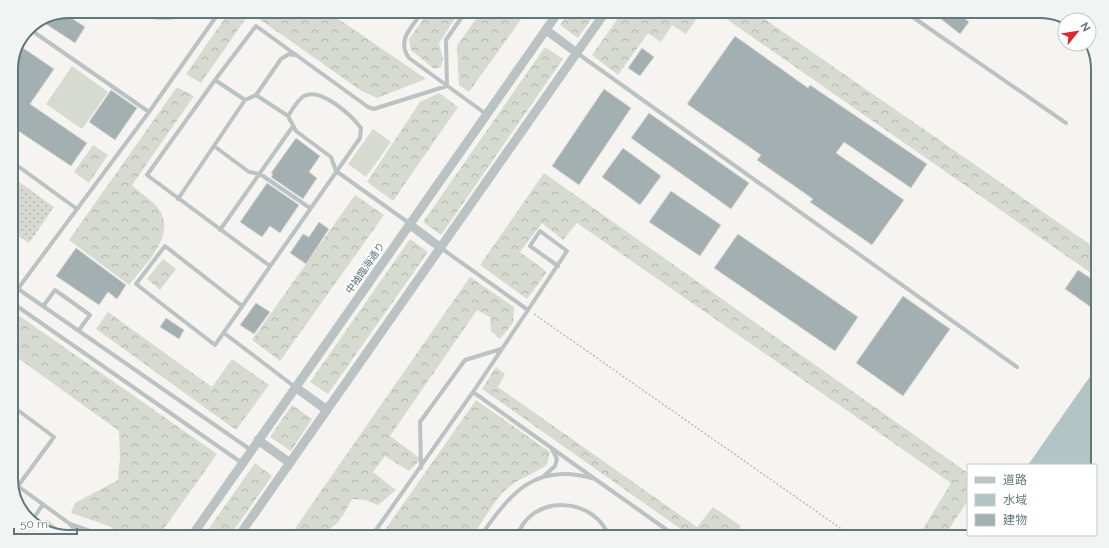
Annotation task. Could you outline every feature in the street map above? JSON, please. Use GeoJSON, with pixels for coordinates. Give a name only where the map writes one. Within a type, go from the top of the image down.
{"type":"FeatureCollection","features":[{"type":"Feature","properties":{"kind":"street","name":"中袖臨海通り"},"geometry":{"type":"LineString","coordinates":[[195,530],[554,18]]}},
{"type":"Feature","properties":{"kind":"street"},"geometry":{"type":"LineString","coordinates":[[243,530],[601,18]]}},
{"type":"Feature","properties":{"kind":"street"},"geometry":{"type":"LineString","coordinates":[[546,30],[577,53]]}},
{"type":"Feature","properties":{"kind":"street"},"geometry":{"type":"LineString","coordinates":[[410,224],[441,248]]}},
{"type":"Feature","properties":{"kind":"street"},"geometry":{"type":"LineString","coordinates":[[295,387],[327,410]]}},
{"type":"Feature","properties":{"kind":"street"},"geometry":{"type":"LineString","coordinates":[[258,440],[290,463]]}},
{"type":"Feature","properties":{"kind":"lane"},"geometry":{"type":"LineString","coordinates":[[215,18],[149,112],[18,288],[251,450]]}},
{"type":"Feature","properties":{"kind":"lane"},"geometry":{"type":"LineString","coordinates":[[418,18],[404,41],[404,50],[409,58],[486,114]]}},
{"type":"Feature","properties":{"kind":"lane"},"geometry":{"type":"LineString","coordinates":[[447,86],[446,40],[461,18]]}},
{"type":"Feature","properties":{"kind":"lane"},"geometry":{"type":"LineString","coordinates":[[914,18],[1066,123]]}},
{"type":"Feature","properties":{"kind":"lane"},"geometry":{"type":"LineString","coordinates":[[270,266],[147,175],[215,80],[256,26],[294,55],[374,109],[447,86]]}},
{"type":"Feature","properties":{"kind":"lane"},"geometry":{"type":"LineString","coordinates":[[34,32],[149,112]]}},
{"type":"Feature","properties":{"kind":"lane"},"geometry":{"type":"LineString","coordinates":[[577,53],[1017,367]]}},
{"type":"Feature","properties":{"kind":"lane"},"geometry":{"type":"LineString","coordinates":[[178,199],[245,100],[256,95],[281,58],[288,54],[294,55]]}},
{"type":"Feature","properties":{"kind":"lane"},"geometry":{"type":"LineString","coordinates":[[215,80],[245,100]]}},
{"type":"Feature","properties":{"kind":"lane"},"geometry":{"type":"LineString","coordinates":[[242,306],[165,246],[136,284],[215,345],[360,138],[361,128],[355,119],[324,96],[313,93],[303,96],[288,116]]}},
{"type":"Feature","properties":{"kind":"lane"},"geometry":{"type":"LineString","coordinates":[[256,95],[288,116],[296,131],[331,157],[336,172],[410,224]]}},
{"type":"Feature","properties":{"kind":"lane"},"geometry":{"type":"LineString","coordinates":[[220,230],[293,126]]}},
{"type":"Feature","properties":{"kind":"lane"},"geometry":{"type":"LineString","coordinates":[[214,146],[249,172],[260,174],[310,208]]}},
{"type":"Feature","properties":{"kind":"lane"},"geometry":{"type":"LineString","coordinates":[[18,166],[77,209]]}},
{"type":"Feature","properties":{"kind":"lane"},"geometry":{"type":"LineString","coordinates":[[376,530],[421,468],[558,266],[567,251],[540,231],[530,246],[558,266]]}},
{"type":"Feature","properties":{"kind":"lane"},"geometry":{"type":"LineString","coordinates":[[441,248],[528,310]]}},
{"type":"Feature","properties":{"kind":"lane"},"geometry":{"type":"LineString","coordinates":[[44,305],[55,290],[61,294],[90,315],[79,330]]}},
{"type":"Feature","properties":{"kind":"lane"},"geometry":{"type":"LineString","coordinates":[[18,307],[242,463]]}},
{"type":"Feature","properties":{"kind":"lane"},"geometry":{"type":"LineString","coordinates":[[224,332],[295,387]]}},
{"type":"Feature","properties":{"kind":"lane"},"geometry":{"type":"LineString","coordinates":[[421,468],[420,422],[464,360],[501,349]]}},
{"type":"Feature","properties":{"kind":"lane"},"geometry":{"type":"LineString","coordinates":[[473,392],[667,530]]}},
{"type":"Feature","properties":{"kind":"lane"},"geometry":{"type":"LineString","coordinates":[[18,410],[54,437],[18,485]]}},
{"type":"Feature","properties":{"kind":"lane"},"geometry":{"type":"LineString","coordinates":[[542,477],[555,466],[557,460],[555,453],[549,446]]}},
{"type":"Feature","properties":{"kind":"lane"},"geometry":{"type":"LineString","coordinates":[[485,530],[497,513],[517,491],[531,482],[542,477],[564,473],[595,479]]}},
{"type":"Feature","properties":{"kind":"lane"},"geometry":{"type":"LineString","coordinates":[[19,486],[70,524],[75,530]]}},
{"type":"Feature","properties":{"kind":"lane"},"geometry":{"type":"LineString","coordinates":[[35,517],[43,504]]}},
{"type":"Feature","properties":{"kind":"lane"},"geometry":{"type":"LineString","coordinates":[[520,530],[529,517],[544,508],[556,504],[573,505],[595,516],[606,530]]}},
{"type":"Feature","properties":{"kind":"lane"},"geometry":{"type":"LineString","coordinates":[[70,524],[87,530]]}},
{"type":"Feature","properties":{"kind":"path"},"geometry":{"type":"LineString","coordinates":[[528,310],[843,530]]}},
{"type":"Feature","properties":{"kind":"green space"},"geometry":{"type":"Polygon","coordinates":[[[225,18],[246,18],[201,83],[186,74],[225,18]]]}},
{"type":"Feature","properties":{"kind":"green space"},"geometry":{"type":"Polygon","coordinates":[[[258,18],[337,18],[426,79],[377,98],[360,90],[258,18]]]}},
{"type":"Feature","properties":{"kind":"green space"},"geometry":{"type":"Polygon","coordinates":[[[424,18],[455,18],[439,43],[443,59],[441,67],[434,69],[411,50],[409,39],[424,18]]]}},
{"type":"Feature","properties":{"kind":"green space"},"geometry":{"type":"Polygon","coordinates":[[[477,18],[522,18],[469,92],[459,85],[457,45],[477,18]]]}},
{"type":"Feature","properties":{"kind":"green space"},"geometry":{"type":"Polygon","coordinates":[[[565,18],[592,18],[578,38],[560,25],[565,18]]]}},
{"type":"Feature","properties":{"kind":"green space"},"geometry":{"type":"Polygon","coordinates":[[[618,18],[697,18],[686,34],[672,25],[661,42],[648,33],[618,75],[592,55],[618,18]]]}},
{"type":"Feature","properties":{"kind":"green space"},"geometry":{"type":"Polygon","coordinates":[[[725,18],[763,18],[1091,245],[1091,273],[725,18]]]}},
{"type":"Feature","properties":{"kind":"green space"},"geometry":{"type":"Polygon","coordinates":[[[545,47],[563,59],[441,235],[423,222],[545,47]]]}},
{"type":"Feature","properties":{"kind":"green space"},"geometry":{"type":"Polygon","coordinates":[[[72,66],[108,92],[82,129],[46,104],[72,66]]]}},
{"type":"Feature","properties":{"kind":"green space"},"geometry":{"type":"Polygon","coordinates":[[[177,87],[194,96],[132,185],[158,208],[163,218],[164,228],[162,239],[150,259],[129,285],[69,240],[177,87]]]}},
{"type":"Feature","properties":{"kind":"green space"},"geometry":{"type":"Polygon","coordinates":[[[439,93],[458,107],[393,201],[367,182],[420,102],[439,93]]]}},
{"type":"Feature","properties":{"kind":"green space"},"geometry":{"type":"Polygon","coordinates":[[[373,129],[391,142],[366,177],[348,164],[373,129]]]}},
{"type":"Feature","properties":{"kind":"green space"},"geometry":{"type":"Polygon","coordinates":[[[93,145],[108,155],[89,183],[74,172],[93,145]]]}},
{"type":"Feature","properties":{"kind":"green space"},"geometry":{"type":"Polygon","coordinates":[[[544,173],[967,472],[967,502],[949,530],[922,530],[951,483],[577,223],[563,240],[542,223],[520,252],[547,272],[527,299],[480,265],[544,173]]]}},
{"type":"Feature","properties":{"kind":"green space"},"geometry":{"type":"Polygon","coordinates":[[[18,181],[54,207],[29,243],[18,236],[18,181]]]}},
{"type":"Feature","properties":{"kind":"green space"},"geometry":{"type":"Polygon","coordinates":[[[355,195],[384,215],[280,361],[252,340],[355,195]]]}},
{"type":"Feature","properties":{"kind":"green space"},"geometry":{"type":"Polygon","coordinates":[[[410,239],[428,252],[328,394],[310,382],[410,239]]]}},
{"type":"Feature","properties":{"kind":"green space"},"geometry":{"type":"Polygon","coordinates":[[[163,259],[176,269],[160,290],[147,279],[163,259]]]}},
{"type":"Feature","properties":{"kind":"green space"},"geometry":{"type":"Polygon","coordinates":[[[470,277],[514,307],[513,323],[500,339],[491,331],[490,317],[477,310],[390,436],[421,459],[409,471],[385,456],[373,472],[396,490],[378,505],[365,500],[352,499],[338,522],[327,530],[294,530],[470,277]]]}},
{"type":"Feature","properties":{"kind":"green space"},"geometry":{"type":"Polygon","coordinates":[[[108,312],[212,387],[232,359],[269,385],[236,430],[96,329],[108,312]]]}},
{"type":"Feature","properties":{"kind":"green space"},"geometry":{"type":"Polygon","coordinates":[[[18,315],[217,454],[163,530],[114,530],[109,526],[71,513],[75,503],[118,480],[120,457],[119,431],[18,358],[18,315]]]}},
{"type":"Feature","properties":{"kind":"green space"},"geometry":{"type":"Polygon","coordinates":[[[496,367],[505,374],[498,387],[697,527],[713,507],[741,526],[738,530],[682,530],[482,389],[496,367]]]}},
{"type":"Feature","properties":{"kind":"green space"},"geometry":{"type":"Polygon","coordinates":[[[476,400],[550,452],[547,465],[516,482],[502,493],[477,530],[385,530],[476,400]]]}},
{"type":"Feature","properties":{"kind":"green space"},"geometry":{"type":"Polygon","coordinates":[[[292,405],[312,419],[291,451],[270,437],[292,405]]]}},
{"type":"Feature","properties":{"kind":"green space"},"geometry":{"type":"Polygon","coordinates":[[[255,463],[272,476],[234,530],[208,530],[255,463]]]}},
{"type":"Feature","properties":{"kind":"green space"},"geometry":{"type":"Polygon","coordinates":[[[46,519],[59,529],[47,525],[44,523],[46,519]]]}},
{"type":"Feature","properties":{"kind":"water"},"geometry":{"type":"Polygon","coordinates":[[[1091,375],[1091,464],[1029,464],[1091,375]]]}},
{"type":"Feature","properties":{"kind":"building"},"geometry":{"type":"Polygon","coordinates":[[[72,18],[85,27],[75,43],[46,24],[59,19],[72,18]]]}},
{"type":"Feature","properties":{"kind":"building"},"geometry":{"type":"Polygon","coordinates":[[[940,18],[964,18],[969,22],[960,34],[940,18]]]}},
{"type":"Feature","properties":{"kind":"building"},"geometry":{"type":"Polygon","coordinates":[[[735,36],[808,88],[810,85],[927,164],[911,188],[844,142],[836,153],[904,200],[872,245],[810,202],[813,199],[757,160],[761,155],[687,104],[735,36]]]}},
{"type":"Feature","properties":{"kind":"building"},"geometry":{"type":"Polygon","coordinates":[[[23,48],[54,69],[30,104],[87,143],[71,166],[18,131],[18,66],[23,48]]]}},
{"type":"Feature","properties":{"kind":"building"},"geometry":{"type":"Polygon","coordinates":[[[642,48],[654,57],[640,76],[628,68],[642,48]]]}},
{"type":"Feature","properties":{"kind":"building"},"geometry":{"type":"Polygon","coordinates":[[[604,89],[631,108],[579,185],[552,166],[604,89]]]}},
{"type":"Feature","properties":{"kind":"building"},"geometry":{"type":"Polygon","coordinates":[[[111,90],[137,108],[115,140],[89,122],[111,90]]]}},
{"type":"Feature","properties":{"kind":"building"},"geometry":{"type":"Polygon","coordinates":[[[649,113],[749,183],[731,209],[631,138],[649,113]]]}},
{"type":"Feature","properties":{"kind":"building"},"geometry":{"type":"Polygon","coordinates":[[[296,138],[320,156],[309,172],[317,178],[303,199],[271,177],[273,174],[271,173],[296,138]]]}},
{"type":"Feature","properties":{"kind":"building"},"geometry":{"type":"Polygon","coordinates":[[[623,148],[661,176],[640,205],[602,177],[623,148]]]}},
{"type":"Feature","properties":{"kind":"building"},"geometry":{"type":"Polygon","coordinates":[[[267,183],[299,205],[280,233],[270,226],[262,237],[240,222],[267,183]]]}},
{"type":"Feature","properties":{"kind":"building"},"geometry":{"type":"Polygon","coordinates":[[[671,191],[721,225],[700,256],[649,222],[671,191]]]}},
{"type":"Feature","properties":{"kind":"building"},"geometry":{"type":"Polygon","coordinates":[[[319,222],[329,229],[306,264],[290,253],[303,234],[309,237],[319,222]]]}},
{"type":"Feature","properties":{"kind":"building"},"geometry":{"type":"Polygon","coordinates":[[[738,234],[858,317],[835,351],[714,268],[738,234]]]}},
{"type":"Feature","properties":{"kind":"building"},"geometry":{"type":"Polygon","coordinates":[[[76,248],[126,285],[117,299],[108,292],[99,305],[56,276],[76,248]]]}},
{"type":"Feature","properties":{"kind":"building"},"geometry":{"type":"Polygon","coordinates":[[[1078,270],[1091,278],[1091,307],[1065,289],[1078,270]]]}},
{"type":"Feature","properties":{"kind":"building"},"geometry":{"type":"Polygon","coordinates":[[[903,296],[950,329],[903,396],[856,363],[903,296]]]}},
{"type":"Feature","properties":{"kind":"building"},"geometry":{"type":"Polygon","coordinates":[[[256,303],[270,312],[254,334],[240,325],[256,303]]]}},
{"type":"Feature","properties":{"kind":"building"},"geometry":{"type":"Polygon","coordinates":[[[166,318],[184,330],[179,339],[160,327],[166,318]]]}}]}
